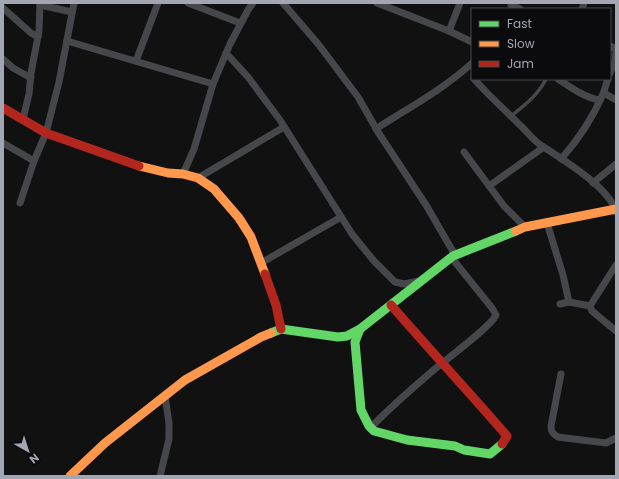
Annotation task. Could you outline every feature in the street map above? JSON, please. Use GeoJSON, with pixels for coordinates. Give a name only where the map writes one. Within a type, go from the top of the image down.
{"type":"FeatureCollection","features":[{"type":"Feature","properties":{"kind":"street"},"geometry":{"type":"LineString","coordinates":[[20,203],[34,161],[46,133],[59,82],[74,3]]}},
{"type":"Feature","properties":{"kind":"street"},"geometry":{"type":"LineString","coordinates":[[136,61],[158,3]]}},
{"type":"Feature","properties":{"kind":"street"},"geometry":{"type":"LineString","coordinates":[[188,3],[240,23]]}},
{"type":"Feature","properties":{"kind":"street"},"geometry":{"type":"LineString","coordinates":[[183,174],[194,149],[213,84],[240,23],[253,3]]}},
{"type":"Feature","properties":{"kind":"street"},"geometry":{"type":"LineString","coordinates":[[283,3],[333,63],[358,97],[376,129],[426,205],[455,262],[496,314],[493,320],[430,373],[370,428]]}},
{"type":"Feature","properties":{"kind":"street"},"geometry":{"type":"LineString","coordinates":[[377,3],[449,31],[471,42]]}},
{"type":"Feature","properties":{"kind":"street"},"geometry":{"type":"LineString","coordinates":[[449,31],[460,3]]}},
{"type":"Feature","properties":{"kind":"street"},"geometry":{"type":"LineString","coordinates":[[23,119],[29,94],[38,37],[40,4],[72,12]]}},
{"type":"Feature","properties":{"kind":"street"},"geometry":{"type":"LineString","coordinates":[[3,8],[31,33],[38,37]]}},
{"type":"Feature","properties":{"kind":"street"},"geometry":{"type":"LineString","coordinates":[[67,41],[213,84]]}},
{"type":"Feature","properties":{"kind":"street"},"geometry":{"type":"LineString","coordinates":[[611,71],[615,62],[616,52]]}},
{"type":"Feature","properties":{"kind":"street"},"geometry":{"type":"LineString","coordinates":[[226,53],[248,77],[284,127],[352,234],[374,261],[395,282],[404,284],[422,280]]}},
{"type":"Feature","properties":{"kind":"street"},"geometry":{"type":"LineString","coordinates":[[3,59],[13,68],[31,78]]}},
{"type":"Feature","properties":{"kind":"street"},"geometry":{"type":"LineString","coordinates":[[376,129],[471,64]]}},
{"type":"Feature","properties":{"kind":"street"},"geometry":{"type":"LineString","coordinates":[[466,68],[471,75]]}},
{"type":"Feature","properties":{"kind":"street"},"geometry":{"type":"LineString","coordinates":[[70,476],[106,443],[186,380],[261,337],[281,329],[338,337],[347,336],[360,329],[453,256],[525,227],[616,210],[606,195],[593,183],[544,147],[475,80]]}},
{"type":"Feature","properties":{"kind":"street"},"geometry":{"type":"LineString","coordinates":[[560,80],[577,91],[600,100]]}},
{"type":"Feature","properties":{"kind":"street"},"geometry":{"type":"LineString","coordinates":[[561,159],[572,147],[586,127],[604,93],[608,80]]}},
{"type":"Feature","properties":{"kind":"street"},"geometry":{"type":"LineString","coordinates":[[604,93],[616,100]]}},
{"type":"Feature","properties":{"kind":"street"},"geometry":{"type":"LineString","coordinates":[[3,108],[46,133],[132,164],[168,173],[183,174],[198,178],[214,189],[239,218],[251,237],[276,305],[281,329]]}},
{"type":"Feature","properties":{"kind":"street"},"geometry":{"type":"LineString","coordinates":[[198,178],[284,127]]}},
{"type":"Feature","properties":{"kind":"street"},"geometry":{"type":"LineString","coordinates":[[3,144],[34,161]]}},
{"type":"Feature","properties":{"kind":"street"},"geometry":{"type":"LineString","coordinates":[[489,186],[544,147]]}},
{"type":"Feature","properties":{"kind":"street"},"geometry":{"type":"LineString","coordinates":[[464,152],[504,206],[525,227]]}},
{"type":"Feature","properties":{"kind":"street"},"geometry":{"type":"LineString","coordinates":[[593,183],[616,164]]}},
{"type":"Feature","properties":{"kind":"street"},"geometry":{"type":"LineString","coordinates":[[261,263],[341,217]]}},
{"type":"Feature","properties":{"kind":"street"},"geometry":{"type":"LineString","coordinates":[[547,222],[563,275],[568,302]]}},
{"type":"Feature","properties":{"kind":"street"},"geometry":{"type":"LineString","coordinates":[[590,306],[616,265]]}},
{"type":"Feature","properties":{"kind":"street"},"geometry":{"type":"LineString","coordinates":[[560,304],[568,302],[590,306]]}},
{"type":"Feature","properties":{"kind":"street"},"geometry":{"type":"LineString","coordinates":[[360,329],[355,342],[361,410],[370,428],[374,432],[407,440],[455,446],[464,450],[490,454],[504,443],[507,436],[391,305]]}},
{"type":"Feature","properties":{"kind":"street"},"geometry":{"type":"LineString","coordinates":[[590,306],[592,311],[616,331]]}},
{"type":"Feature","properties":{"kind":"street"},"geometry":{"type":"LineString","coordinates":[[562,374],[551,426],[554,435],[558,437],[606,443],[616,438]]}},
{"type":"Feature","properties":{"kind":"street"},"geometry":{"type":"LineString","coordinates":[[160,476],[168,439],[169,423],[165,396]]}},
{"type":"Feature","properties":{"kind":"lane"},"geometry":{"type":"LineString","coordinates":[[511,116],[528,103],[540,90],[545,80]]}},
{"type":"Feature","properties":{"kind":"traffic: fast"},"geometry":{"type":"LineString","coordinates":[[271,333],[281,329],[338,337],[347,336],[360,329],[453,256],[516,231]]}},
{"type":"Feature","properties":{"kind":"traffic: fast"},"geometry":{"type":"LineString","coordinates":[[360,329],[355,342],[361,410],[369,426],[374,431],[407,440],[455,446],[464,450],[490,454],[502,444]]}},
{"type":"Feature","properties":{"kind":"traffic: slow"},"geometry":{"type":"LineString","coordinates":[[139,166],[198,178],[214,189],[239,218],[251,237],[265,274]]}},
{"type":"Feature","properties":{"kind":"traffic: slow"},"geometry":{"type":"LineString","coordinates":[[516,231],[525,227],[616,209]]}},
{"type":"Feature","properties":{"kind":"traffic: slow"},"geometry":{"type":"LineString","coordinates":[[70,476],[105,443],[185,380],[261,337],[271,333]]}},
{"type":"Feature","properties":{"kind":"traffic: jam"},"geometry":{"type":"LineString","coordinates":[[3,108],[46,133],[139,166]]}},
{"type":"Feature","properties":{"kind":"traffic: jam"},"geometry":{"type":"LineString","coordinates":[[265,274],[276,305],[281,329]]}},
{"type":"Feature","properties":{"kind":"traffic: jam"},"geometry":{"type":"LineString","coordinates":[[391,305],[507,436],[502,444]]}}]}
